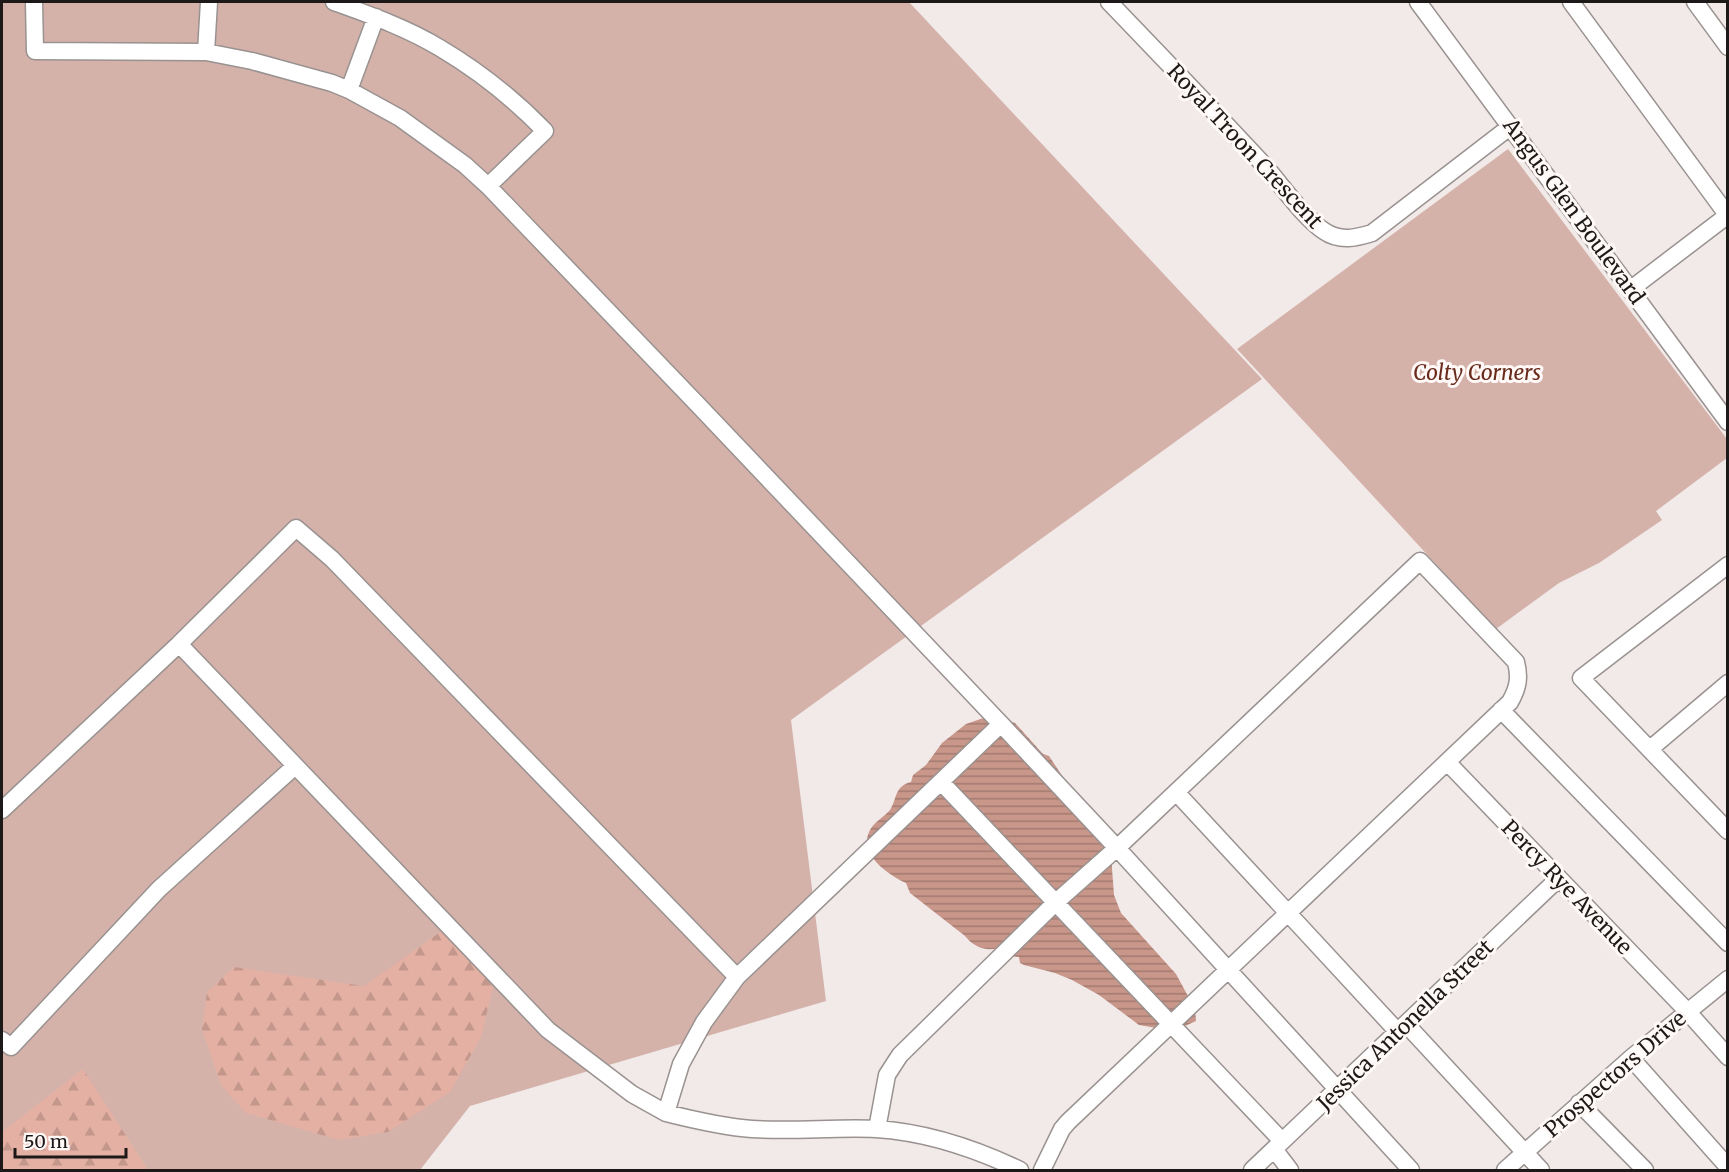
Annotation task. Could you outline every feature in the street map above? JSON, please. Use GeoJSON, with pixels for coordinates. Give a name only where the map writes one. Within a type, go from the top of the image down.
{"type":"FeatureCollection","features":[{"type":"Feature","properties":{"kind":"street"},"geometry":{"type":"LineString","coordinates":[[34,2],[35,51],[206,52],[252,60],[349,90],[400,118],[465,165],[488,186],[700,406],[1118,848],[1411,1170]]}},
{"type":"Feature","properties":{"kind":"street"},"geometry":{"type":"LineString","coordinates":[[206,52],[209,2]]}},
{"type":"Feature","properties":{"kind":"street"},"geometry":{"type":"LineString","coordinates":[[334,2],[376,17],[440,48],[518,104],[545,132],[488,186]]}},
{"type":"Feature","properties":{"kind":"street","name":"Royal Troon Crescent"},"geometry":{"type":"LineString","coordinates":[[1109,2],[1273,175],[1309,218],[1325,232],[1343,239],[1355,238],[1372,232],[1511,126]]}},
{"type":"Feature","properties":{"kind":"street","name":"Angus Glen Boulevard"},"geometry":{"type":"LineString","coordinates":[[1418,2],[1728,422]]}},
{"type":"Feature","properties":{"kind":"street"},"geometry":{"type":"LineString","coordinates":[[1571,2],[1727,216],[1631,289]]}},
{"type":"Feature","properties":{"kind":"street"},"geometry":{"type":"LineString","coordinates":[[1695,2],[1728,47]]}},
{"type":"Feature","properties":{"kind":"street"},"geometry":{"type":"LineString","coordinates":[[349,90],[376,17]]}},
{"type":"Feature","properties":{"kind":"street"},"geometry":{"type":"LineString","coordinates":[[2,810],[179,644],[296,528],[332,560],[737,977]]}},
{"type":"Feature","properties":{"kind":"street"},"geometry":{"type":"LineString","coordinates":[[877,1129],[887,1076],[900,1055],[1055,903],[1118,848],[1420,561],[1516,662],[1519,675],[1517,688],[1510,702],[1068,1122],[1062,1129],[1042,1170]]}},
{"type":"Feature","properties":{"kind":"street"},"geometry":{"type":"LineString","coordinates":[[1728,566],[1581,678],[1728,831]]}},
{"type":"Feature","properties":{"kind":"street"},"geometry":{"type":"LineString","coordinates":[[179,644],[548,1030],[632,1094],[666,1113],[716,1124],[752,1129],[877,1129],[951,1143],[996,1158],[1020,1170]]}},
{"type":"Feature","properties":{"kind":"street"},"geometry":{"type":"LineString","coordinates":[[1650,749],[1728,683]]}},
{"type":"Feature","properties":{"kind":"street"},"geometry":{"type":"LineString","coordinates":[[1501,710],[1728,943]]}},
{"type":"Feature","properties":{"kind":"street"},"geometry":{"type":"LineString","coordinates":[[666,1113],[681,1064],[705,1022],[737,977],[1000,724]]}},
{"type":"Feature","properties":{"kind":"street","name":"Percy Rye Avenue"},"geometry":{"type":"LineString","coordinates":[[1448,763],[1687,1011],[1728,1057]]}},
{"type":"Feature","properties":{"kind":"street"},"geometry":{"type":"LineString","coordinates":[[2,1040],[11,1047],[159,889],[295,766]]}},
{"type":"Feature","properties":{"kind":"street"},"geometry":{"type":"LineString","coordinates":[[941,782],[1170,1024],[1278,1145],[1290,1170]]}},
{"type":"Feature","properties":{"kind":"street"},"geometry":{"type":"LineString","coordinates":[[1176,792],[1288,912],[1541,1170]]}},
{"type":"Feature","properties":{"kind":"street","name":"Jessica Antonella Street"},"geometry":{"type":"LineString","coordinates":[[1252,1170],[1559,878]]}},
{"type":"Feature","properties":{"kind":"street","name":"Prospectors Drive"},"geometry":{"type":"LineString","coordinates":[[1505,1170],[1631,1058],[1728,979]]}},
{"type":"Feature","properties":{"kind":"street"},"geometry":{"type":"LineString","coordinates":[[1631,1058],[1728,1167]]}},
{"type":"Feature","properties":{"kind":"street"},"geometry":{"type":"LineString","coordinates":[[1579,1103],[1645,1170]]}},
{"type":"Feature","properties":{"kind":"green space"},"geometry":{"type":"Polygon","coordinates":[[[2,2],[909,2],[1262,379],[791,720],[826,1001],[470,1106],[420,1170],[2,1170],[2,2]]]}},
{"type":"Feature","properties":{"kind":"green space","name":"Colty Corners"},"geometry":{"type":"Polygon","coordinates":[[[1508,149],[1727,439],[1727,458],[1656,511],[1662,520],[1599,563],[1559,583],[1496,629],[1237,349],[1508,149]]]}},
{"type":"Feature","properties":{"kind":"green space"},"geometry":{"type":"Polygon","coordinates":[[[453,923],[498,966],[481,1037],[450,1092],[388,1132],[339,1140],[246,1113],[221,1085],[202,1029],[207,992],[234,967],[364,986],[453,923]]]}},
{"type":"Feature","properties":{"kind":"green space"},"geometry":{"type":"Polygon","coordinates":[[[83,1069],[148,1170],[2,1170],[2,1132],[83,1069]]]}},
{"type":"Feature","properties":{"kind":"shaded area"},"geometry":{"type":"Polygon","coordinates":[[[992,715],[1015,723],[1043,754],[1049,756],[1069,786],[1111,855],[1114,895],[1121,913],[1176,974],[1195,1009],[1196,1021],[1174,1031],[1139,1025],[1099,995],[1072,980],[1024,965],[1020,963],[1019,957],[1003,955],[998,948],[984,949],[972,943],[910,893],[906,883],[891,875],[871,855],[867,839],[870,830],[890,810],[899,790],[911,782],[913,775],[926,765],[942,743],[966,724],[992,715]]]}}]}
